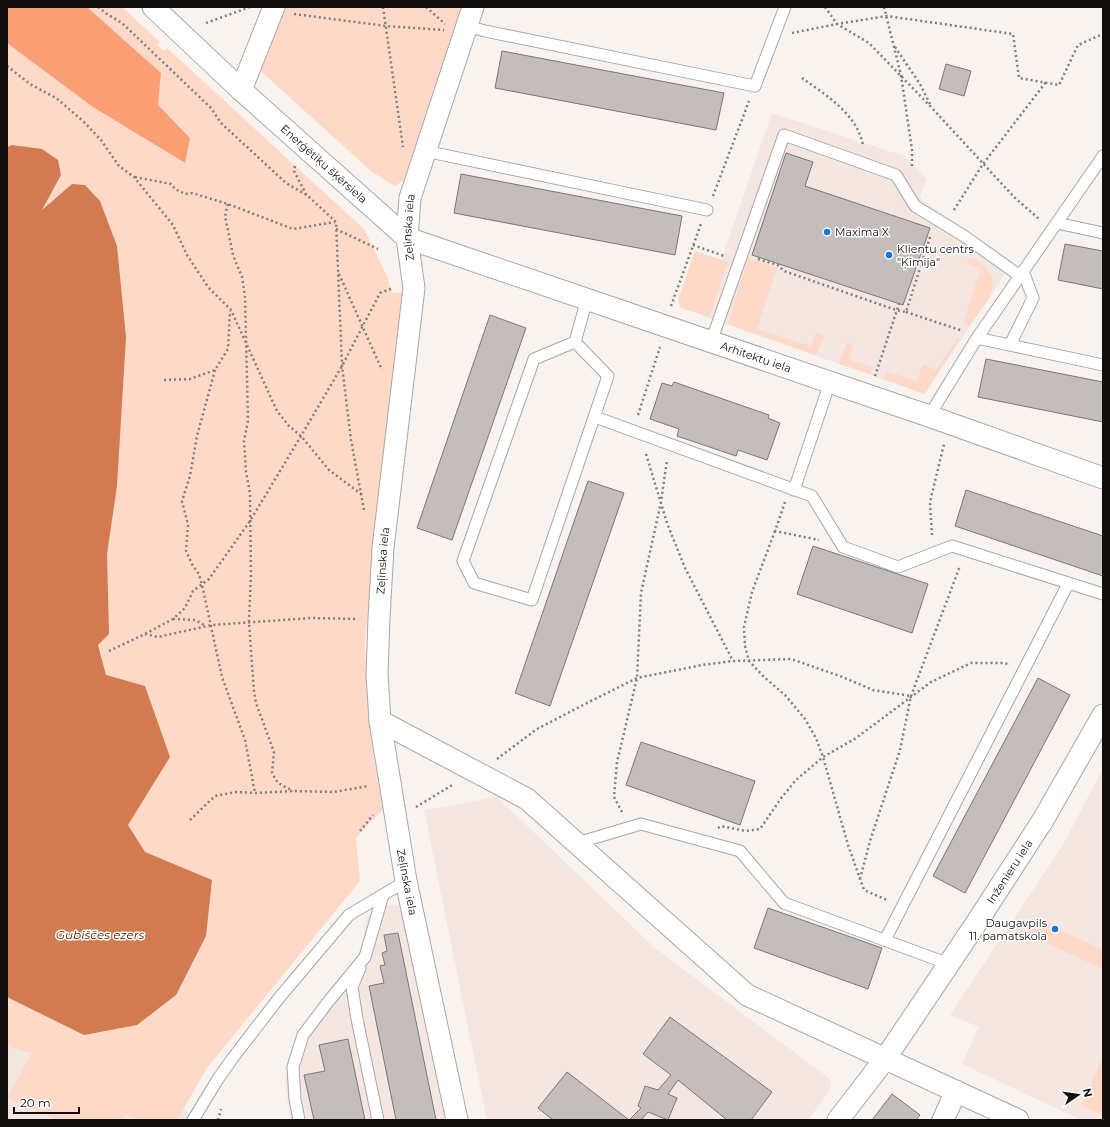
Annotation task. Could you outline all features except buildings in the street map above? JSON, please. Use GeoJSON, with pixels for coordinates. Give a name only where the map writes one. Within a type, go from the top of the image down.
{"type":"FeatureCollection","features":[{"type":"Feature","properties":{"kind":"street","name":"Enerģētiķu šķērsiela"},"geometry":{"type":"LineString","coordinates":[[153,7],[241,90],[407,238]]}},
{"type":"Feature","properties":{"kind":"street"},"geometry":{"type":"LineString","coordinates":[[241,90],[273,9]]}},
{"type":"Feature","properties":{"kind":"street","name":"Zeļinska iela"},"geometry":{"type":"LineString","coordinates":[[457,1120],[406,881],[380,721],[377,675],[383,548],[414,288],[407,238],[410,198],[463,21]]}},
{"type":"Feature","properties":{"kind":"street","name":"Arhitektu iela"},"geometry":{"type":"LineString","coordinates":[[407,238],[929,416],[1103,478]]}},
{"type":"Feature","properties":{"kind":"street","name":"Inženieru iela"},"geometry":{"type":"LineString","coordinates":[[838,1120],[884,1059],[1043,820],[1103,715]]}},
{"type":"Feature","properties":{"kind":"street"},"geometry":{"type":"LineString","coordinates":[[380,721],[527,799],[747,995],[1018,1120]]}},
{"type":"Feature","properties":{"kind":"street"},"geometry":{"type":"LineString","coordinates":[[943,1120],[956,1092]]}},
{"type":"Feature","properties":{"kind":"lane"},"geometry":{"type":"LineString","coordinates":[[463,21],[501,35],[755,86],[785,7]]}},
{"type":"Feature","properties":{"kind":"lane"},"geometry":{"type":"LineString","coordinates":[[712,342],[784,135],[896,175],[915,206],[1022,273],[1033,298],[1010,346]]}},
{"type":"Feature","properties":{"kind":"lane"},"geometry":{"type":"LineString","coordinates":[[425,151],[707,210]]}},
{"type":"Feature","properties":{"kind":"lane"},"geometry":{"type":"LineString","coordinates":[[929,416],[978,337],[1103,156]]}},
{"type":"Feature","properties":{"kind":"lane"},"geometry":{"type":"LineString","coordinates":[[1054,226],[1103,233]]}},
{"type":"Feature","properties":{"kind":"lane"},"geometry":{"type":"LineString","coordinates":[[575,342],[587,299]]}},
{"type":"Feature","properties":{"kind":"lane"},"geometry":{"type":"LineString","coordinates":[[978,337],[1010,346],[1103,365]]}},
{"type":"Feature","properties":{"kind":"lane"},"geometry":{"type":"LineString","coordinates":[[575,342],[608,376],[532,600],[474,583],[462,561],[534,359],[575,342]]}},
{"type":"Feature","properties":{"kind":"lane"},"geometry":{"type":"LineString","coordinates":[[792,489],[830,382]]}},
{"type":"Feature","properties":{"kind":"lane"},"geometry":{"type":"LineString","coordinates":[[595,417],[812,496],[843,547],[898,567],[952,546],[1103,594]]}},
{"type":"Feature","properties":{"kind":"lane"},"geometry":{"type":"LineString","coordinates":[[885,940],[1068,584]]}},
{"type":"Feature","properties":{"kind":"lane"},"geometry":{"type":"LineString","coordinates":[[576,843],[640,824],[740,851],[784,904],[948,964]]}},
{"type":"Feature","properties":{"kind":"lane"},"geometry":{"type":"LineString","coordinates":[[193,1120],[232,1059],[280,998],[349,915],[406,881]]}},
{"type":"Feature","properties":{"kind":"lane"},"geometry":{"type":"LineString","coordinates":[[378,1120],[357,1019],[352,987],[365,957],[383,895]]}},
{"type":"Feature","properties":{"kind":"lane"},"geometry":{"type":"LineString","coordinates":[[299,1120],[295,1099],[293,1066],[303,1035],[365,957]]}},
{"type":"Feature","properties":{"kind":"path"},"geometry":{"type":"LineString","coordinates":[[98,7],[106,14],[122,23],[211,108],[221,123],[286,183],[308,196],[336,222],[342,366],[350,440],[366,516]]}},
{"type":"Feature","properties":{"kind":"path"},"geometry":{"type":"LineString","coordinates":[[206,23],[251,7]]}},
{"type":"Feature","properties":{"kind":"path"},"geometry":{"type":"LineString","coordinates":[[383,7],[403,151]]}},
{"type":"Feature","properties":{"kind":"path"},"geometry":{"type":"LineString","coordinates":[[825,7],[837,24],[869,43],[901,75],[1014,197],[1054,226]]}},
{"type":"Feature","properties":{"kind":"path"},"geometry":{"type":"LineString","coordinates":[[884,7],[901,75],[912,150],[911,198]]}},
{"type":"Feature","properties":{"kind":"path"},"geometry":{"type":"LineString","coordinates":[[273,9],[386,26],[463,21]]}},
{"type":"Feature","properties":{"kind":"path"},"geometry":{"type":"LineString","coordinates":[[774,37],[837,24],[887,16],[1013,34],[1019,78],[1059,85],[1078,46],[1103,34]]}},
{"type":"Feature","properties":{"kind":"path"},"geometry":{"type":"LineString","coordinates":[[894,46],[920,84],[931,106]]}},
{"type":"Feature","properties":{"kind":"path"},"geometry":{"type":"LineString","coordinates":[[7,66],[30,84],[56,98],[83,121],[101,140],[119,166],[134,177],[173,225],[187,255],[208,287],[231,310],[277,411],[289,426],[301,436],[329,470],[362,494]]}},
{"type":"Feature","properties":{"kind":"path"},"geometry":{"type":"LineString","coordinates":[[802,78],[834,101],[853,121],[862,141],[867,164]]}},
{"type":"Feature","properties":{"kind":"path"},"geometry":{"type":"LineString","coordinates":[[906,312],[940,221],[1046,82]]}},
{"type":"Feature","properties":{"kind":"path"},"geometry":{"type":"LineString","coordinates":[[134,177],[171,184],[175,189],[185,194],[192,194],[228,204],[293,229],[336,222]]}},
{"type":"Feature","properties":{"kind":"path"},"geometry":{"type":"LineString","coordinates":[[228,204],[225,216],[233,255],[242,277],[245,297],[248,422],[244,441],[246,472],[250,493],[250,622],[256,703],[274,752],[272,773],[278,783],[292,791]]}},
{"type":"Feature","properties":{"kind":"path"},"geometry":{"type":"LineString","coordinates":[[336,230],[378,249]]}},
{"type":"Feature","properties":{"kind":"path"},"geometry":{"type":"LineString","coordinates":[[693,245],[729,257],[731,250],[778,265],[784,271],[978,337]]}},
{"type":"Feature","properties":{"kind":"path"},"geometry":{"type":"LineString","coordinates":[[338,272],[385,377]]}},
{"type":"Feature","properties":{"kind":"path"},"geometry":{"type":"LineString","coordinates":[[109,651],[172,619],[185,608],[193,591],[209,580],[250,521],[301,436],[342,366],[380,293],[397,286]]}},
{"type":"Feature","properties":{"kind":"path"},"geometry":{"type":"LineString","coordinates":[[876,374],[899,304]]}},
{"type":"Feature","properties":{"kind":"path"},"geometry":{"type":"LineString","coordinates":[[231,310],[228,349],[216,370],[197,436],[190,476],[182,502],[188,525],[186,551],[193,566],[199,574],[212,625],[222,677],[245,740],[254,793]]}},
{"type":"Feature","properties":{"kind":"path"},"geometry":{"type":"LineString","coordinates":[[664,326],[662,342],[636,432],[667,523],[685,568],[733,661]]}},
{"type":"Feature","properties":{"kind":"path"},"geometry":{"type":"LineString","coordinates":[[164,380],[190,379],[216,370]]}},
{"type":"Feature","properties":{"kind":"path"},"geometry":{"type":"LineString","coordinates":[[933,554],[930,502],[944,440]]}},
{"type":"Feature","properties":{"kind":"path"},"geometry":{"type":"LineString","coordinates":[[630,827],[614,797],[617,762],[637,678],[641,593],[661,502],[669,444]]}},
{"type":"Feature","properties":{"kind":"path"},"geometry":{"type":"LineString","coordinates":[[792,489],[752,592],[744,627],[749,661],[785,696],[804,719],[816,738],[823,757],[848,845],[864,890],[902,907]]}},
{"type":"Feature","properties":{"kind":"path"},"geometry":{"type":"LineString","coordinates":[[775,531],[842,544]]}},
{"type":"Feature","properties":{"kind":"path"},"geometry":{"type":"LineString","coordinates":[[860,879],[870,841],[900,750],[911,696],[966,551]]}},
{"type":"Feature","properties":{"kind":"path"},"geometry":{"type":"LineString","coordinates":[[145,634],[158,637],[212,625],[250,622],[311,618],[366,620],[379,618]]}},
{"type":"Feature","properties":{"kind":"path"},"geometry":{"type":"LineString","coordinates":[[172,619],[195,620],[207,626]]}},
{"type":"Feature","properties":{"kind":"path"},"geometry":{"type":"LineString","coordinates":[[416,807],[465,777],[478,773],[537,729],[637,678],[702,664],[733,661],[792,659],[840,676],[873,690],[911,696]]}},
{"type":"Feature","properties":{"kind":"path"},"geometry":{"type":"LineString","coordinates":[[705,842],[721,826],[746,831],[760,829],[782,797],[796,780],[823,757],[856,738],[931,682],[971,663],[1003,662],[1025,667]]}},
{"type":"Feature","properties":{"kind":"path"},"geometry":{"type":"LineString","coordinates":[[190,820],[214,796],[236,792],[334,792],[390,783]]}},
{"type":"Feature","properties":{"kind":"shaded area"},"geometry":{"type":"Polygon","coordinates":[[[7,7],[87,7],[161,73],[158,105],[190,138],[185,163],[93,107],[7,43],[7,7]]]}},
{"type":"Feature","properties":{"kind":"shaded area"},"geometry":{"type":"Polygon","coordinates":[[[87,7],[122,7],[160,42],[157,45],[164,51],[167,48],[364,229],[388,278],[392,293],[403,292],[378,498],[365,644],[367,694],[374,760],[383,809],[356,838],[360,881],[207,1068],[177,1120],[138,1120],[125,1115],[122,1120],[58,1120],[7,1098],[31,1054],[7,1046],[7,43],[94,107],[184,163],[190,138],[158,105],[161,73],[87,7]],[[109,634],[67,669],[106,675],[98,645],[109,634]]]}},
{"type":"Feature","properties":{"kind":"shaded area"},"geometry":{"type":"Polygon","coordinates":[[[280,7],[462,7],[404,180],[395,186],[372,172],[256,67],[280,7]]]}},
{"type":"Feature","properties":{"kind":"shaded area"},"geometry":{"type":"Polygon","coordinates":[[[772,113],[904,156],[927,179],[920,196],[922,200],[1013,262],[925,394],[702,316],[772,113]]]}},
{"type":"Feature","properties":{"kind":"shaded area"},"geometry":{"type":"Polygon","coordinates":[[[695,251],[728,262],[710,315],[706,316],[681,308],[678,300],[695,251]]]}},
{"type":"Feature","properties":{"kind":"shaded area"},"geometry":{"type":"Polygon","coordinates":[[[970,257],[980,263],[988,271],[991,276],[992,288],[987,302],[969,326],[963,323],[981,268],[968,264],[967,261],[970,257]]]}},
{"type":"Feature","properties":{"kind":"shaded area"},"geometry":{"type":"Polygon","coordinates":[[[748,258],[777,267],[757,329],[811,346],[815,334],[822,334],[824,338],[816,355],[728,324],[748,258]]]}},
{"type":"Feature","properties":{"kind":"shaded area"},"geometry":{"type":"Polygon","coordinates":[[[958,338],[960,339],[924,394],[884,379],[886,371],[917,381],[923,364],[936,370],[958,338]]]}},
{"type":"Feature","properties":{"kind":"shaded area"},"geometry":{"type":"Polygon","coordinates":[[[846,344],[852,344],[853,347],[849,359],[873,367],[870,374],[839,364],[846,344]]]}},
{"type":"Feature","properties":{"kind":"shaded area","name":"Daugavpils 11. pamatskola"},"geometry":{"type":"Polygon","coordinates":[[[1103,768],[1103,1120],[1081,1120],[962,1064],[979,1027],[950,1015],[1064,843],[1103,768]]]}},
{"type":"Feature","properties":{"kind":"shaded area"},"geometry":{"type":"Polygon","coordinates":[[[497,797],[656,949],[829,1078],[831,1089],[808,1120],[487,1120],[424,810],[497,797]]]}},
{"type":"Feature","properties":{"kind":"shaded area"},"geometry":{"type":"Polygon","coordinates":[[[397,905],[404,911],[447,1120],[290,1120],[285,1081],[289,1057],[302,1028],[357,957],[363,941],[366,918],[380,906],[397,905]]]}},
{"type":"Feature","properties":{"kind":"shaded area"},"geometry":{"type":"Polygon","coordinates":[[[1035,918],[1103,950],[1103,969],[1028,934],[1035,918]]]}},
{"type":"Feature","properties":{"kind":"shaded area"},"geometry":{"type":"Polygon","coordinates":[[[7,1046],[185,1110],[201,1120],[7,1120],[7,1046]]]}},
{"type":"Feature","properties":{"kind":"shaded area"},"geometry":{"type":"Polygon","coordinates":[[[1103,1057],[1103,1116],[1081,1106],[1103,1057]]]}},
{"type":"Feature","properties":{"kind":"water","name":"Gubiščes ezers"},"geometry":{"type":"Polygon","coordinates":[[[12,145],[42,149],[58,160],[61,175],[42,210],[72,184],[85,185],[100,201],[117,246],[126,337],[117,486],[107,554],[109,634],[98,645],[106,675],[145,686],[170,757],[128,825],[145,852],[212,880],[206,936],[176,995],[137,1025],[84,1035],[7,997],[7,147],[12,145]]]}},
{"type":"Feature","properties":{"kind":"place","name":"Maxima X"},"geometry":{"type":"Point","coordinates":[827,232]}},
{"type":"Feature","properties":{"kind":"place","name":"Klientu centrs \"Ķīmija\""},"geometry":{"type":"Point","coordinates":[889,255]}},
{"type":"Feature","properties":{"kind":"place","name":"Daugavpils 11. pamatskola"},"geometry":{"type":"Point","coordinates":[1055,929]}}]}
